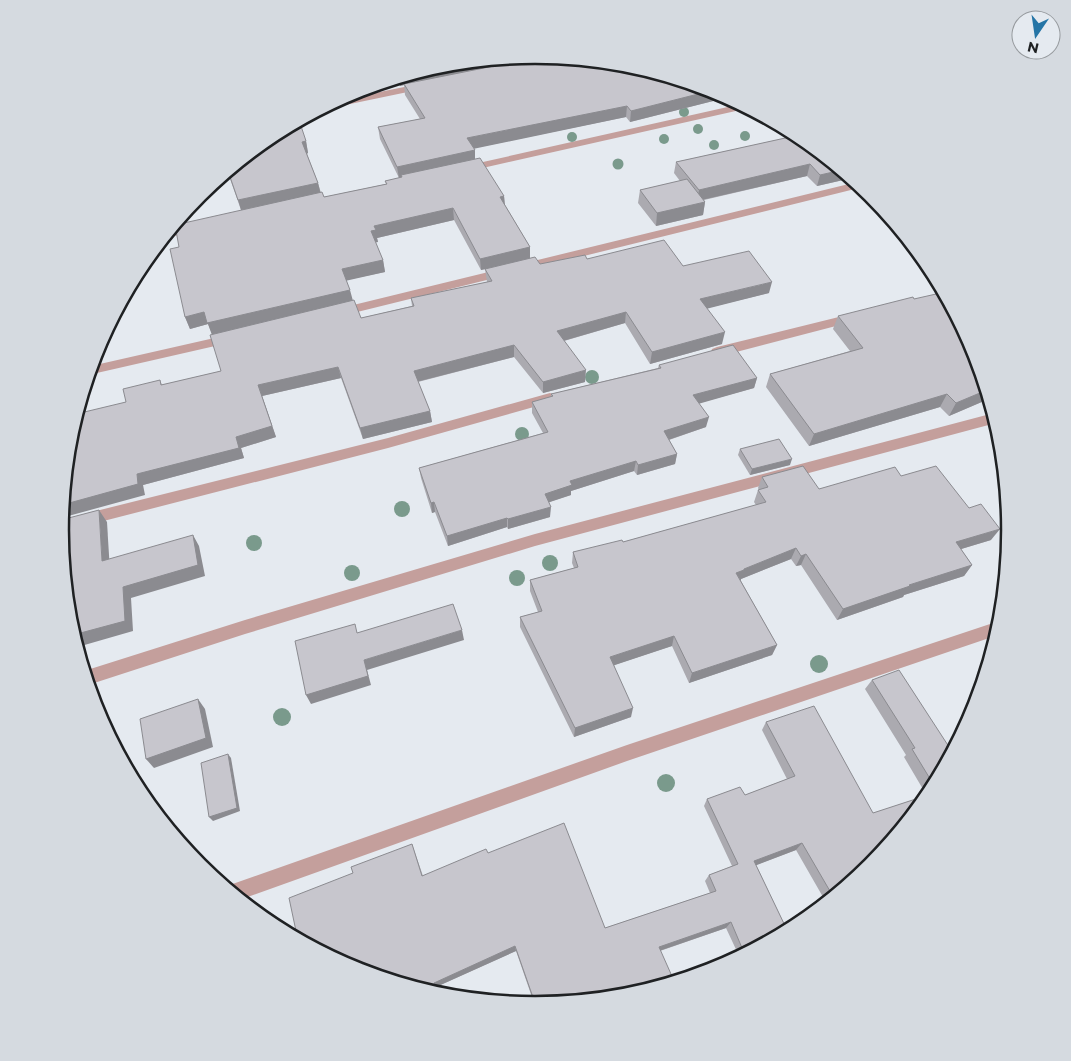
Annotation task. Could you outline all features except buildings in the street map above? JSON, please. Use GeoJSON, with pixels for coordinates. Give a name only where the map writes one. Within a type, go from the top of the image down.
{"type":"FeatureCollection","features":[{"type":"Feature","properties":{"kind":"street"},"geometry":{"type":"LineString","coordinates":[[354,100],[430,85]]}},
{"type":"Feature","properties":{"kind":"street"},"geometry":{"type":"LineString","coordinates":[[450,172],[735,109]]}},
{"type":"Feature","properties":{"kind":"street"},"geometry":{"type":"LineString","coordinates":[[329,315],[851,187]]}},
{"type":"Feature","properties":{"kind":"street"},"geometry":{"type":"LineString","coordinates":[[177,232],[204,226]]}},
{"type":"Feature","properties":{"kind":"street"},"geometry":{"type":"LineString","coordinates":[[703,356],[871,313]]}},
{"type":"Feature","properties":{"kind":"street"},"geometry":{"type":"LineString","coordinates":[[98,369],[242,335]]}},
{"type":"Feature","properties":{"kind":"street"},"geometry":{"type":"LineString","coordinates":[[70,523],[388,443],[560,396]]}},
{"type":"Feature","properties":{"kind":"street"},"geometry":{"type":"LineString","coordinates":[[92,676],[245,627],[535,540],[988,420]]}},
{"type":"Feature","properties":{"kind":"street"},"geometry":{"type":"LineString","coordinates":[[239,890],[627,753],[991,630]]}}]}
